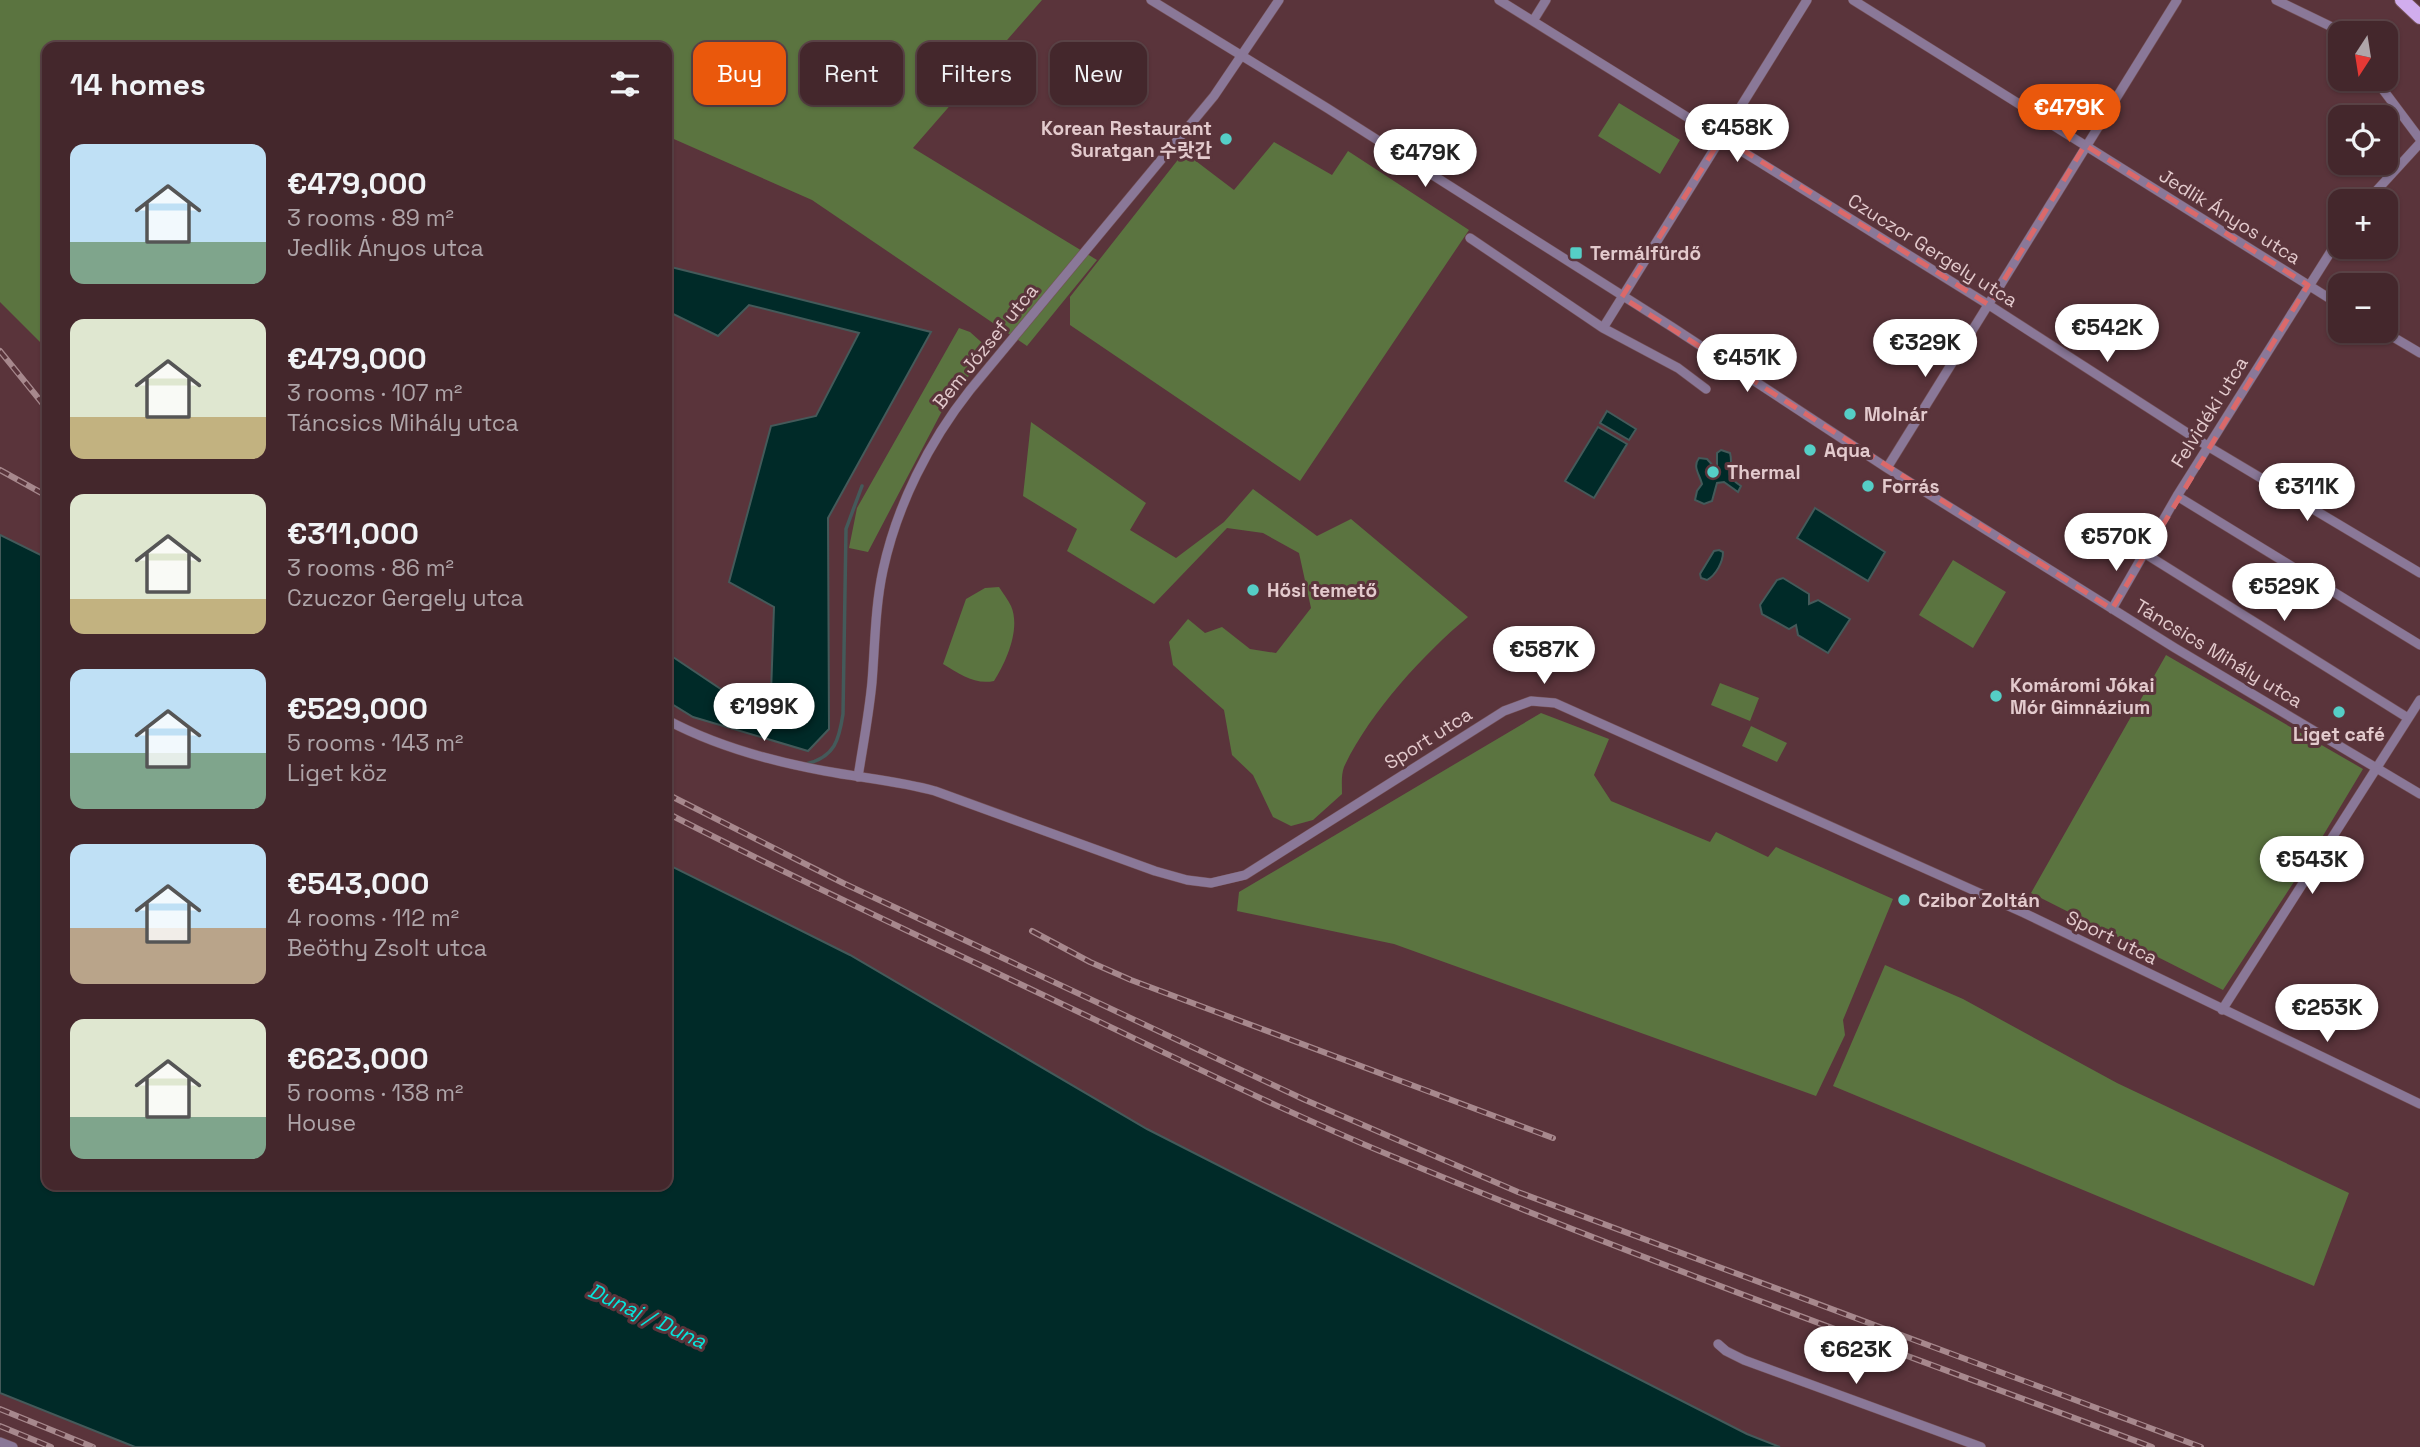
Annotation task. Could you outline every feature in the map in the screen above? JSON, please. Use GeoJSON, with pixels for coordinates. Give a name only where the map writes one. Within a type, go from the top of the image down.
{"type":"FeatureCollection","features":[{"type":"Feature","properties":{"kind":"main road"},"geometry":{"type":"LineString","coordinates":[[2402,0],[2420,17]]}},
{"type":"Feature","properties":{"kind":"street","name":"Táncsics Mihály utca"},"geometry":{"type":"LineString","coordinates":[[1151,0],[1327,108],[1887,468],[2112,609],[2420,794]]}},
{"type":"Feature","properties":{"kind":"street","name":"Bem József utca"},"geometry":{"type":"LineString","coordinates":[[858,777],[869,708],[883,572],[893,534],[929,448],[955,409],[1214,96],[1279,0]]}},
{"type":"Feature","properties":{"kind":"street","name":"Czuczor Gergely utca"},"geometry":{"type":"LineString","coordinates":[[1499,0],[1989,305],[2209,447],[2420,573]]}},
{"type":"Feature","properties":{"kind":"street"},"geometry":{"type":"LineString","coordinates":[[1533,21],[1546,0]]}},
{"type":"Feature","properties":{"kind":"street"},"geometry":{"type":"LineString","coordinates":[[1603,328],[1807,0]]}},
{"type":"Feature","properties":{"kind":"street","name":"Jedlik Ányos utca"},"geometry":{"type":"LineString","coordinates":[[1853,0],[2328,298]]}},
{"type":"Feature","properties":{"kind":"street"},"geometry":{"type":"LineString","coordinates":[[1887,468],[2177,0]]}},
{"type":"Feature","properties":{"kind":"street"},"geometry":{"type":"LineString","coordinates":[[2276,0],[2328,25]]}},
{"type":"Feature","properties":{"kind":"street"},"geometry":{"type":"LineString","coordinates":[[2378,189],[2420,141],[2384,91]]}},
{"type":"Feature","properties":{"kind":"street"},"geometry":{"type":"LineString","coordinates":[[1470,238],[1603,328],[1678,368],[1706,389]]}},
{"type":"Feature","properties":{"kind":"street","name":"Felvidéki utca"},"geometry":{"type":"LineString","coordinates":[[2112,609],[2177,496],[2328,255]]}},
{"type":"Feature","properties":{"kind":"street"},"geometry":{"type":"LineString","coordinates":[[2398,340],[2420,353]]}},
{"type":"Feature","properties":{"kind":"street"},"geometry":{"type":"LineString","coordinates":[[2177,496],[2420,645]]}},
{"type":"Feature","properties":{"kind":"street"},"geometry":{"type":"LineString","coordinates":[[2144,553],[2408,718]]}},
{"type":"Feature","properties":{"kind":"street"},"geometry":{"type":"LineString","coordinates":[[2222,1010],[2420,700]]}},
{"type":"Feature","properties":{"kind":"street","name":"Sport utca"},"geometry":{"type":"LineString","coordinates":[[672,722],[747,754],[858,777],[903,782],[936,791],[1155,871],[1211,883],[1245,876],[1504,710],[1531,701],[1555,703],[2024,913],[2420,1104]]}},
{"type":"Feature","properties":{"kind":"street"},"geometry":{"type":"LineString","coordinates":[[1718,1344],[1726,1352],[1744,1360],[1981,1447]]}},
{"type":"Feature","properties":{"kind":"street"},"geometry":{"type":"LineString","coordinates":[[0,1442],[13,1447]]}},
{"type":"Feature","properties":{"kind":"highlighted area"},"geometry":{"type":"Polygon","coordinates":[[[1722,137],[1989,305],[2085,145],[2308,285],[2112,609],[1622,297],[1722,137]]]}},
{"type":"Feature","properties":{"kind":"green space"},"geometry":{"type":"Polygon","coordinates":[[[0,0],[1042,0],[1005,42],[917,42],[917,105],[950,105],[913,148],[1097,260],[1027,346],[812,200],[672,138],[672,42],[42,42],[42,344],[0,302],[0,0]]]}},
{"type":"Feature","properties":{"kind":"green space"},"geometry":{"type":"Polygon","coordinates":[[[1619,103],[1680,140],[1660,174],[1598,136],[1619,103]]]}},
{"type":"Feature","properties":{"kind":"green space"},"geometry":{"type":"Polygon","coordinates":[[[1274,142],[1332,175],[1348,151],[1469,230],[1300,481],[1070,325],[1070,297],[1184,152],[1234,190],[1274,142]]]}},
{"type":"Feature","properties":{"kind":"green space"},"geometry":{"type":"Polygon","coordinates":[[[959,328],[970,332],[989,349],[941,413],[868,552],[849,548],[857,508],[959,328]]]}},
{"type":"Feature","properties":{"kind":"green space"},"geometry":{"type":"Polygon","coordinates":[[[1031,422],[1146,503],[1130,530],[1176,558],[1224,522],[1253,489],[1317,536],[1351,519],[1468,617],[1433,648],[1382,706],[1344,767],[1342,794],[1313,820],[1291,826],[1273,817],[1253,775],[1232,755],[1224,710],[1173,665],[1169,642],[1188,619],[1205,633],[1222,627],[1250,649],[1276,653],[1311,608],[1299,553],[1263,533],[1227,528],[1154,604],[1067,551],[1077,529],[1023,496],[1031,422]]]}},
{"type":"Feature","properties":{"kind":"green space"},"geometry":{"type":"Polygon","coordinates":[[[1953,560],[2006,592],[1973,648],[1919,615],[1953,560]]]}},
{"type":"Feature","properties":{"kind":"green space"},"geometry":{"type":"Polygon","coordinates":[[[999,587],[1014,615],[1011,645],[994,681],[974,680],[943,664],[966,599],[985,588],[999,587]]]}},
{"type":"Feature","properties":{"kind":"green space"},"geometry":{"type":"Polygon","coordinates":[[[2166,655],[2363,769],[2309,859],[2223,990],[2031,893],[2166,655]]]}},
{"type":"Feature","properties":{"kind":"green space"},"geometry":{"type":"Polygon","coordinates":[[[1720,683],[1759,698],[1750,721],[1711,705],[1720,683]]]}},
{"type":"Feature","properties":{"kind":"green space"},"geometry":{"type":"Polygon","coordinates":[[[1541,713],[1609,739],[1594,775],[1611,801],[1710,842],[1716,832],[1768,857],[1776,847],[1893,899],[1843,1020],[1845,1035],[1816,1096],[1394,944],[1237,911],[1239,892],[1541,713]]]}},
{"type":"Feature","properties":{"kind":"green space"},"geometry":{"type":"Polygon","coordinates":[[[1751,726],[1787,743],[1777,762],[1742,746],[1751,726]]]}},
{"type":"Feature","properties":{"kind":"green space"},"geometry":{"type":"Polygon","coordinates":[[[1885,965],[1963,999],[2117,1083],[2349,1193],[2314,1286],[1833,1086],[1885,965]]]}},
{"type":"Feature","properties":{"kind":"water"},"geometry":{"type":"Polygon","coordinates":[[[672,267],[931,332],[828,518],[829,729],[808,751],[693,717],[672,704],[672,656],[770,722],[774,607],[729,582],[771,426],[816,416],[859,333],[749,305],[718,336],[672,313],[672,267]]]}},
{"type":"Feature","properties":{"kind":"water"},"geometry":{"type":"Polygon","coordinates":[[[1607,411],[1636,429],[1629,440],[1600,423],[1607,411]]]}},
{"type":"Feature","properties":{"kind":"water"},"geometry":{"type":"Polygon","coordinates":[[[1598,427],[1627,444],[1594,498],[1565,481],[1598,427]]]}},
{"type":"Feature","properties":{"kind":"water","name":"Thermal"},"geometry":{"type":"Polygon","coordinates":[[[1721,450],[1730,453],[1731,478],[1741,486],[1738,492],[1724,482],[1717,483],[1712,501],[1704,504],[1695,500],[1702,484],[1696,468],[1697,461],[1699,458],[1707,459],[1715,468],[1717,453],[1721,450]]]}},
{"type":"Feature","properties":{"kind":"water"},"geometry":{"type":"Polygon","coordinates":[[[1815,508],[1885,552],[1868,581],[1797,538],[1815,508]]]}},
{"type":"Feature","properties":{"kind":"water","name":"Dunaj / Duna"},"geometry":{"type":"Polygon","coordinates":[[[0,535],[42,556],[42,1190],[672,1190],[672,866],[850,955],[1147,1129],[1747,1434],[1780,1447],[135,1447],[0,1393],[0,535]]]}},
{"type":"Feature","properties":{"kind":"water"},"geometry":{"type":"Polygon","coordinates":[[[1714,551],[1723,552],[1723,556],[1716,572],[1707,580],[1701,578],[1700,574],[1714,551]]]}},
{"type":"Feature","properties":{"kind":"water"},"geometry":{"type":"Polygon","coordinates":[[[1783,578],[1809,594],[1809,604],[1818,600],[1850,619],[1828,653],[1798,635],[1796,625],[1789,629],[1762,614],[1760,605],[1777,580],[1783,578]]]}},
{"type":"Feature","properties":{"kind":"waterway"},"geometry":{"type":"LineString","coordinates":[[806,764],[823,757],[834,746],[843,714],[846,529],[862,486]]}},
{"type":"Feature","properties":{"kind":"railway"},"geometry":{"type":"LineString","coordinates":[[0,351],[42,403]]}},
{"type":"Feature","properties":{"kind":"railway"},"geometry":{"type":"LineString","coordinates":[[0,470],[42,493]]}},
{"type":"Feature","properties":{"kind":"railway"},"geometry":{"type":"LineString","coordinates":[[672,797],[843,883],[1303,1099],[1518,1192],[2201,1447]]}},
{"type":"Feature","properties":{"kind":"railway"},"geometry":{"type":"LineString","coordinates":[[672,816],[864,910],[1352,1139],[1677,1269],[2152,1447]]}},
{"type":"Feature","properties":{"kind":"railway"},"geometry":{"type":"LineString","coordinates":[[1032,931],[1131,980],[1553,1138]]}},
{"type":"Feature","properties":{"kind":"railway"},"geometry":{"type":"LineString","coordinates":[[0,1409],[93,1447]]}},
{"type":"Feature","properties":{"kind":"railway"},"geometry":{"type":"LineString","coordinates":[[0,1426],[51,1447]]}},
{"type":"Feature","properties":{"kind":"place","name":"Korean Restaurant Suratgan 수랏간"},"geometry":{"type":"Point","coordinates":[1226,139]}},
{"type":"Feature","properties":{"kind":"place","name":"Termálfürdő"},"geometry":{"type":"Point","coordinates":[1576,253]}},
{"type":"Feature","properties":{"kind":"place","name":"Molnár"},"geometry":{"type":"Point","coordinates":[1850,414]}},
{"type":"Feature","properties":{"kind":"place","name":"Aqua"},"geometry":{"type":"Point","coordinates":[1810,450]}},
{"type":"Feature","properties":{"kind":"place","name":"Thermal"},"geometry":{"type":"Point","coordinates":[1713,472]}},
{"type":"Feature","properties":{"kind":"place","name":"Forrás"},"geometry":{"type":"Point","coordinates":[1868,486]}},
{"type":"Feature","properties":{"kind":"place","name":"Hősi temető"},"geometry":{"type":"Point","coordinates":[1253,590]}},
{"type":"Feature","properties":{"kind":"place","name":"Komáromi Jókai Mór Gimnázium"},"geometry":{"type":"Point","coordinates":[1996,696]}},
{"type":"Feature","properties":{"kind":"place","name":"Liget café"},"geometry":{"type":"Point","coordinates":[2339,712]}},
{"type":"Feature","properties":{"kind":"place","name":"Czibor Zoltán"},"geometry":{"type":"Point","coordinates":[1904,900]}}]}
